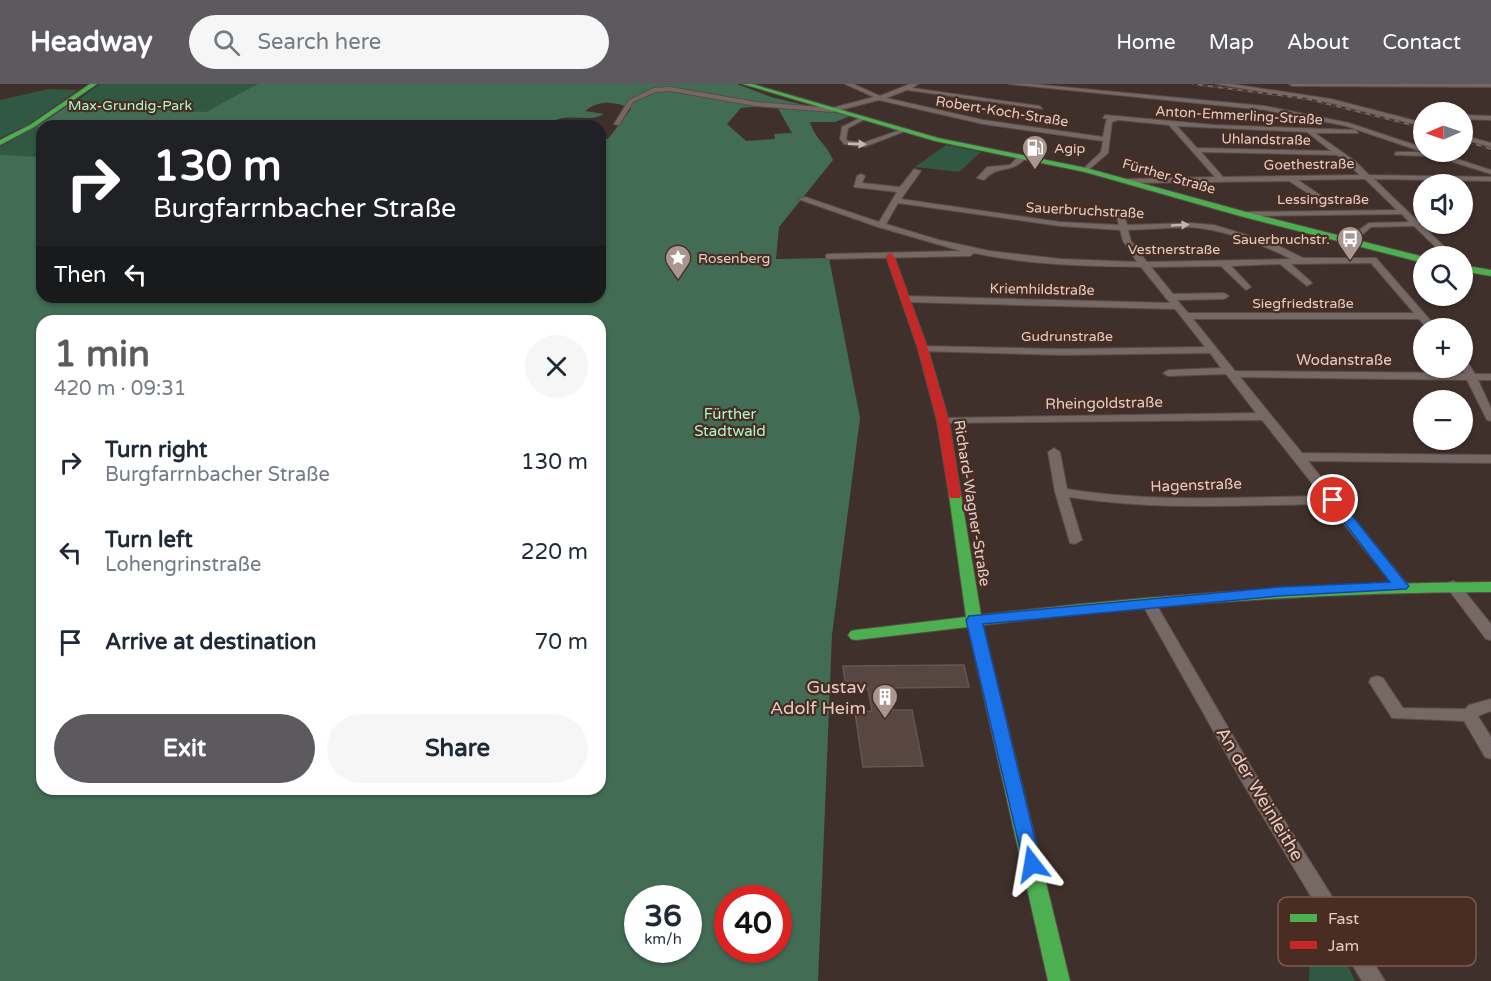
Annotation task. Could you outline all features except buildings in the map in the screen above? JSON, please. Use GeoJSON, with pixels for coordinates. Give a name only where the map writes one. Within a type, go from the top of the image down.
{"type":"FeatureCollection","features":[{"type":"Feature","properties":{"kind":"main road"},"geometry":{"type":"LineString","coordinates":[[41,120],[94,84]]}},
{"type":"Feature","properties":{"kind":"main road","name":"Fürther Straße"},"geometry":{"type":"LineString","coordinates":[[746,84],[965,146],[1086,170],[1128,181],[1375,255],[1413,259]]}},
{"type":"Feature","properties":{"kind":"main road"},"geometry":{"type":"LineString","coordinates":[[0,143],[36,123]]}},
{"type":"Feature","properties":{"kind":"main road","name":"Richard-Wagner-Straße"},"geometry":{"type":"LineString","coordinates":[[890,255],[923,349],[943,421],[974,620],[1059,981]]}},
{"type":"Feature","properties":{"kind":"main road"},"geometry":{"type":"LineString","coordinates":[[1473,270],[1491,273]]}},
{"type":"Feature","properties":{"kind":"main road"},"geometry":{"type":"LineString","coordinates":[[856,635],[974,620],[1279,592],[1401,586],[1491,587]]}},
{"type":"Feature","properties":{"kind":"street","name":"Robert-Koch-Straße"},"geometry":{"type":"LineString","coordinates":[[848,84],[880,98],[983,122],[1106,139]]}},
{"type":"Feature","properties":{"kind":"street"},"geometry":{"type":"LineString","coordinates":[[1012,84],[1265,108],[1347,124],[1413,146]]}},
{"type":"Feature","properties":{"kind":"street"},"geometry":{"type":"LineString","coordinates":[[1219,84],[1289,94],[1392,115],[1413,122]]}},
{"type":"Feature","properties":{"kind":"street"},"geometry":{"type":"LineString","coordinates":[[1292,84],[1491,85]]}},
{"type":"Feature","properties":{"kind":"street"},"geometry":{"type":"LineString","coordinates":[[1366,85],[1382,93]]}},
{"type":"Feature","properties":{"kind":"street"},"geometry":{"type":"LineString","coordinates":[[1420,85],[1434,94]]}},
{"type":"Feature","properties":{"kind":"street"},"geometry":{"type":"LineString","coordinates":[[617,124],[631,101],[654,90],[663,89],[748,103],[832,110],[880,98],[912,86],[1040,108]]}},
{"type":"Feature","properties":{"kind":"street"},"geometry":{"type":"LineString","coordinates":[[1310,93],[1334,93]]}},
{"type":"Feature","properties":{"kind":"street"},"geometry":{"type":"LineString","coordinates":[[1141,105],[1142,97]]}},
{"type":"Feature","properties":{"kind":"street"},"geometry":{"type":"LineString","coordinates":[[1392,115],[1413,116]]}},
{"type":"Feature","properties":{"kind":"street","name":"Anton-Emmerling-Straße"},"geometry":{"type":"LineString","coordinates":[[1105,117],[1116,119],[1140,117],[1172,124],[1310,132],[1373,132]]}},
{"type":"Feature","properties":{"kind":"street"},"geometry":{"type":"LineString","coordinates":[[1473,117],[1491,118]]}},
{"type":"Feature","properties":{"kind":"street"},"geometry":{"type":"LineString","coordinates":[[864,118],[845,126],[843,139],[846,143],[864,145],[905,130]]}},
{"type":"Feature","properties":{"kind":"street"},"geometry":{"type":"LineString","coordinates":[[1086,170],[1104,153],[1109,121],[1116,119]]}},
{"type":"Feature","properties":{"kind":"street"},"geometry":{"type":"LineString","coordinates":[[1172,124],[1221,179]]}},
{"type":"Feature","properties":{"kind":"street"},"geometry":{"type":"LineString","coordinates":[[1310,132],[1367,177],[1413,222]]}},
{"type":"Feature","properties":{"kind":"street"},"geometry":{"type":"LineString","coordinates":[[1473,140],[1491,145]]}},
{"type":"Feature","properties":{"kind":"street","name":"Uhlandstraße"},"geometry":{"type":"LineString","coordinates":[[1195,150],[1337,153]]}},
{"type":"Feature","properties":{"kind":"street"},"geometry":{"type":"LineString","coordinates":[[1397,154],[1413,154]]}},
{"type":"Feature","properties":{"kind":"street"},"geometry":{"type":"LineString","coordinates":[[981,178],[990,169],[1012,166],[1023,157]]}},
{"type":"Feature","properties":{"kind":"street"},"geometry":{"type":"LineString","coordinates":[[1460,162],[1491,172]]}},
{"type":"Feature","properties":{"kind":"street"},"geometry":{"type":"LineString","coordinates":[[881,225],[898,201],[909,178],[917,171]]}},
{"type":"Feature","properties":{"kind":"street"},"geometry":{"type":"LineString","coordinates":[[861,176],[857,184],[903,190]]}},
{"type":"Feature","properties":{"kind":"street","name":"Goethestraße"},"geometry":{"type":"LineString","coordinates":[[1128,181],[1367,177],[1491,178]]}},
{"type":"Feature","properties":{"kind":"street"},"geometry":{"type":"LineString","coordinates":[[1290,178],[1317,197]]}},
{"type":"Feature","properties":{"kind":"street","name":"Vestnerstraße"},"geometry":{"type":"LineString","coordinates":[[802,199],[881,225],[976,251],[1018,258],[1143,263],[1302,261],[1375,255]]}},
{"type":"Feature","properties":{"kind":"street","name":"Sauerbruchstraße"},"geometry":{"type":"LineString","coordinates":[[898,201],[1049,223],[1122,228],[1190,225],[1214,227],[1270,245],[1302,261]]}},
{"type":"Feature","properties":{"kind":"street","name":"Lessingstraße"},"geometry":{"type":"LineString","coordinates":[[1243,214],[1403,212]]}},
{"type":"Feature","properties":{"kind":"street"},"geometry":{"type":"LineString","coordinates":[[1120,214],[1127,241],[1143,263],[1401,586]]}},
{"type":"Feature","properties":{"kind":"street"},"geometry":{"type":"LineString","coordinates":[[1360,232],[1369,225],[1413,224]]}},
{"type":"Feature","properties":{"kind":"street"},"geometry":{"type":"LineString","coordinates":[[1426,234],[1439,246]]}},
{"type":"Feature","properties":{"kind":"street","name":"Vestnerstraße"},"geometry":{"type":"LineString","coordinates":[[829,256],[969,254],[976,251]]}},
{"type":"Feature","properties":{"kind":"street"},"geometry":{"type":"LineString","coordinates":[[1375,255],[1420,316]]}},
{"type":"Feature","properties":{"kind":"street"},"geometry":{"type":"LineString","coordinates":[[1281,261],[1307,283]]}},
{"type":"Feature","properties":{"kind":"street"},"geometry":{"type":"LineString","coordinates":[[1222,262],[1246,287]]}},
{"type":"Feature","properties":{"kind":"street","name":"Kriemhildstraße"},"geometry":{"type":"LineString","coordinates":[[905,299],[1174,301],[1224,296]]}},
{"type":"Feature","properties":{"kind":"street","name":"Siegfriedstraße"},"geometry":{"type":"LineString","coordinates":[[1186,316],[1420,316]]}},
{"type":"Feature","properties":{"kind":"street","name":"Gudrunstraße"},"geometry":{"type":"LineString","coordinates":[[923,349],[1062,352],[1212,350]]}},
{"type":"Feature","properties":{"kind":"street","name":"Wodanstraße"},"geometry":{"type":"LineString","coordinates":[[1168,373],[1413,375]]}},
{"type":"Feature","properties":{"kind":"street"},"geometry":{"type":"LineString","coordinates":[[1473,376],[1481,403],[1491,418]]}},
{"type":"Feature","properties":{"kind":"street","name":"Wodanstraße"},"geometry":{"type":"LineString","coordinates":[[1473,376],[1491,377]]}},
{"type":"Feature","properties":{"kind":"street","name":"Rheingoldstraße"},"geometry":{"type":"LineString","coordinates":[[943,421],[1265,416]]}},
{"type":"Feature","properties":{"kind":"street"},"geometry":{"type":"LineString","coordinates":[[1054,452],[1061,492],[1075,540]]}},
{"type":"Feature","properties":{"kind":"street"},"geometry":{"type":"LineString","coordinates":[[1298,457],[1491,459]]}},
{"type":"Feature","properties":{"kind":"street","name":"Hagenstraße"},"geometry":{"type":"LineString","coordinates":[[1061,492],[1101,500],[1140,503],[1333,500]]}},
{"type":"Feature","properties":{"kind":"street"},"geometry":{"type":"LineString","coordinates":[[1453,586],[1491,636]]}},
{"type":"Feature","properties":{"kind":"street","name":"An der Weinleithe"},"geometry":{"type":"LineString","coordinates":[[1149,604],[1248,777],[1322,897]]}},
{"type":"Feature","properties":{"kind":"street"},"geometry":{"type":"LineString","coordinates":[[1377,682],[1398,714],[1469,715],[1475,709],[1491,705]]}},
{"type":"Feature","properties":{"kind":"street"},"geometry":{"type":"LineString","coordinates":[[1469,715],[1491,752]]}},
{"type":"Feature","properties":{"kind":"street","name":"An der Weinleithe"},"geometry":{"type":"LineString","coordinates":[[1365,966],[1374,981]]}},
{"type":"Feature","properties":{"kind":"green space","name":"Max-Grundig-Park"},"geometry":{"type":"Polygon","coordinates":[[[100,84],[259,84],[207,114],[124,120],[46,120],[100,84]]]}},
{"type":"Feature","properties":{"kind":"green space","name":"Fürther Stadtwald"},"geometry":{"type":"Polygon","coordinates":[[[258,84],[737,84],[771,97],[850,116],[835,122],[810,122],[815,134],[833,160],[779,227],[776,259],[829,258],[860,418],[832,635],[818,981],[0,981],[0,155],[36,157],[36,303],[606,303],[606,139],[631,109],[619,104],[601,103],[585,111],[604,114],[597,117],[557,120],[47,120],[67,106],[206,112],[258,84]],[[776,105],[741,108],[727,124],[746,141],[775,139],[774,134],[792,133],[776,105]]]}},
{"type":"Feature","properties":{"kind":"green space"},"geometry":{"type":"Polygon","coordinates":[[[48,89],[78,90],[28,125],[0,138],[0,100],[48,89]]]}},
{"type":"Feature","properties":{"kind":"green space","name":"Max-Grundig-Park"},"geometry":{"type":"Polygon","coordinates":[[[36,126],[36,167],[0,173],[0,147],[36,126]]]}},
{"type":"Feature","properties":{"kind":"green space"},"geometry":{"type":"Polygon","coordinates":[[[946,145],[981,152],[959,172],[915,167],[946,145]]]}},
{"type":"Feature","properties":{"kind":"green space"},"geometry":{"type":"Polygon","coordinates":[[[1309,966],[1348,966],[1355,981],[1309,981],[1309,966]]]}},
{"type":"Feature","properties":{"kind":"railway"},"geometry":{"type":"LineString","coordinates":[[1193,84],[1308,99],[1413,125]]}},
{"type":"Feature","properties":{"kind":"railway"},"geometry":{"type":"LineString","coordinates":[[1473,143],[1491,149]]}},
{"type":"Feature","properties":{"kind":"traffic: fast"},"geometry":{"type":"LineString","coordinates":[[41,120],[94,84]]}},
{"type":"Feature","properties":{"kind":"traffic: fast"},"geometry":{"type":"LineString","coordinates":[[746,84],[937,140],[1086,170],[1243,214],[1413,257]]}},
{"type":"Feature","properties":{"kind":"traffic: fast"},"geometry":{"type":"LineString","coordinates":[[0,143],[36,123]]}},
{"type":"Feature","properties":{"kind":"traffic: fast"},"geometry":{"type":"LineString","coordinates":[[1473,270],[1491,273]]}},
{"type":"Feature","properties":{"kind":"traffic: fast"},"geometry":{"type":"LineString","coordinates":[[955,495],[974,620],[1059,981]]}},
{"type":"Feature","properties":{"kind":"traffic: fast"},"geometry":{"type":"LineString","coordinates":[[856,635],[1014,616],[1252,594],[1411,587],[1491,587]]}},
{"type":"Feature","properties":{"kind":"traffic: jam"},"geometry":{"type":"LineString","coordinates":[[890,256],[923,349],[943,421],[955,495]]}},
{"type":"Feature","properties":{"kind":"place","name":"Agip"},"geometry":{"type":"Point","coordinates":[1035,171]}},
{"type":"Feature","properties":{"kind":"place","name":"Sauerbruchstr."},"geometry":{"type":"Point","coordinates":[1350,262]}},
{"type":"Feature","properties":{"kind":"place","name":"Rosenberg"},"geometry":{"type":"Point","coordinates":[678,281]}},
{"type":"Feature","properties":{"kind":"place","name":"Gustav Adolf Heim"},"geometry":{"type":"Point","coordinates":[885,720]}},
{"type":"Feature","properties":{"kind":"route"},"geometry":{"type":"LineString","coordinates":[[1032,864],[998,729],[974,620],[1279,592],[1401,586],[1333,500]]}}]}
